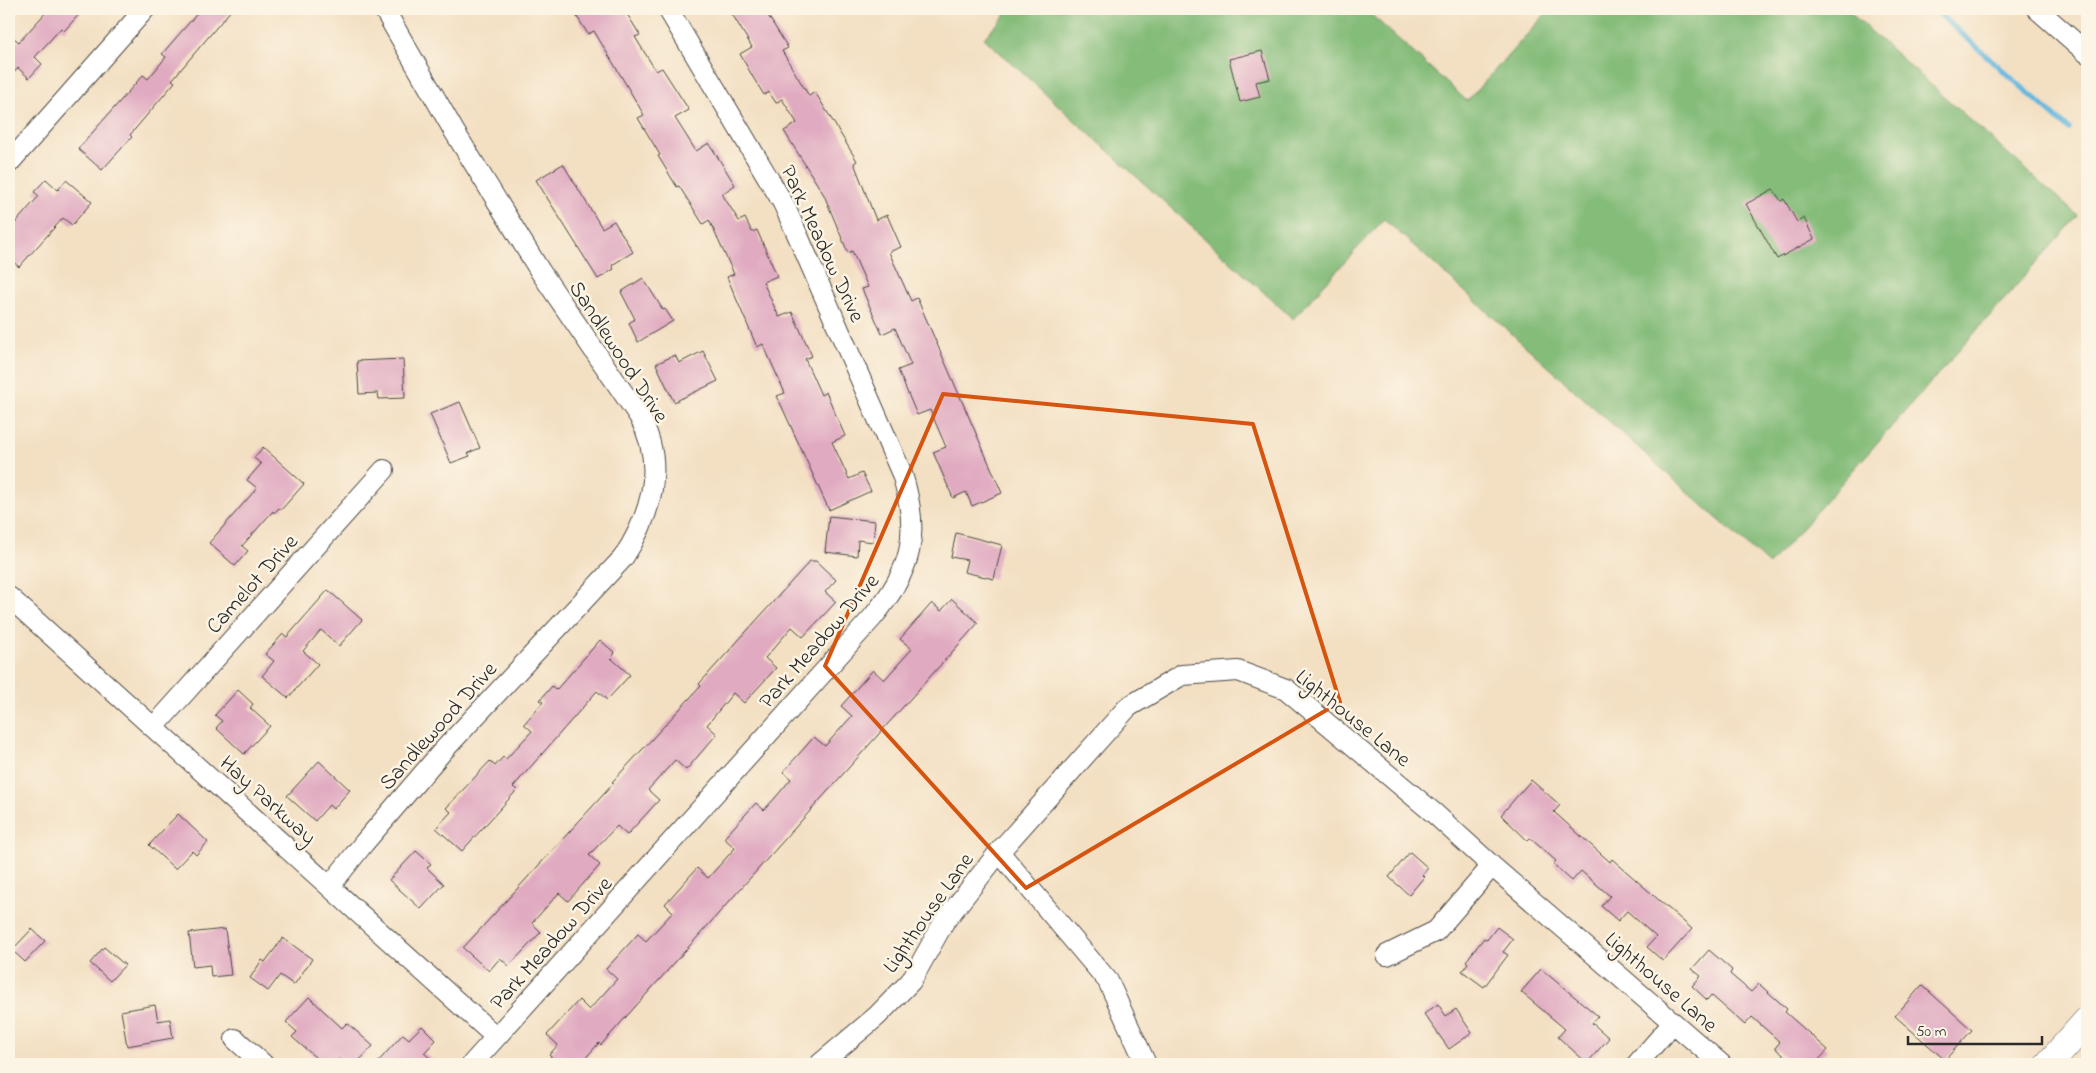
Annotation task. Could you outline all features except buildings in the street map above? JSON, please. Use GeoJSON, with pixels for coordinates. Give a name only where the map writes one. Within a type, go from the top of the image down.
{"type":"FeatureCollection","features":[{"type":"Feature","properties":{"kind":"street"},"geometry":{"type":"LineString","coordinates":[[9,163],[145,9]]}},
{"type":"Feature","properties":{"kind":"street","name":"Sandlewood Drive"},"geometry":{"type":"LineString","coordinates":[[330,886],[376,828],[435,760],[623,558],[646,514],[653,483],[653,454],[650,440],[642,422],[584,339],[530,256],[454,131],[384,9]]}},
{"type":"Feature","properties":{"kind":"street","name":"Park Meadow Drive"},"geometry":{"type":"LineString","coordinates":[[472,1064],[872,618],[898,583],[906,565],[910,549],[912,517],[909,496],[902,474],[783,203],[668,9]]}},
{"type":"Feature","properties":{"kind":"street"},"geometry":{"type":"LineString","coordinates":[[2037,9],[2087,53]]}},
{"type":"Feature","properties":{"kind":"street","name":"Camelot Drive"},"geometry":{"type":"LineString","coordinates":[[154,727],[384,470]]}},
{"type":"Feature","properties":{"kind":"street","name":"Hay Parkway"},"geometry":{"type":"LineString","coordinates":[[9,597],[496,1037]]}},
{"type":"Feature","properties":{"kind":"street","name":"Lighthouse Lane"},"geometry":{"type":"LineString","coordinates":[[820,1064],[877,1016],[911,981],[944,922],[999,852],[1128,707],[1182,675],[1238,671],[1286,689],[1435,814],[1492,866],[1721,1064]]}},
{"type":"Feature","properties":{"kind":"street"},"geometry":{"type":"LineString","coordinates":[[999,852],[1108,980],[1146,1064]]}},
{"type":"Feature","properties":{"kind":"street"},"geometry":{"type":"LineString","coordinates":[[1387,954],[1436,932],[1492,866]]}},
{"type":"Feature","properties":{"kind":"street"},"geometry":{"type":"LineString","coordinates":[[2049,1064],[2087,1021]]}},
{"type":"Feature","properties":{"kind":"street"},"geometry":{"type":"LineString","coordinates":[[1637,1064],[1673,1023]]}},
{"type":"Feature","properties":{"kind":"street"},"geometry":{"type":"LineString","coordinates":[[236,1039],[263,1064]]}},
{"type":"Feature","properties":{"kind":"highlighted area"},"geometry":{"type":"Polygon","coordinates":[[[943,394],[1253,424],[1340,702],[1026,888],[825,666],[943,394]]]}},
{"type":"Feature","properties":{"kind":"green space"},"geometry":{"type":"Polygon","coordinates":[[[1011,9],[1365,9],[1467,101],[1550,9],[1846,9],[2078,216],[1769,565],[1384,219],[1293,319],[984,38],[1011,9]]]}},
{"type":"Feature","properties":{"kind":"waterway"},"geometry":{"type":"LineString","coordinates":[[1934,9],[2069,129]]}}]}
